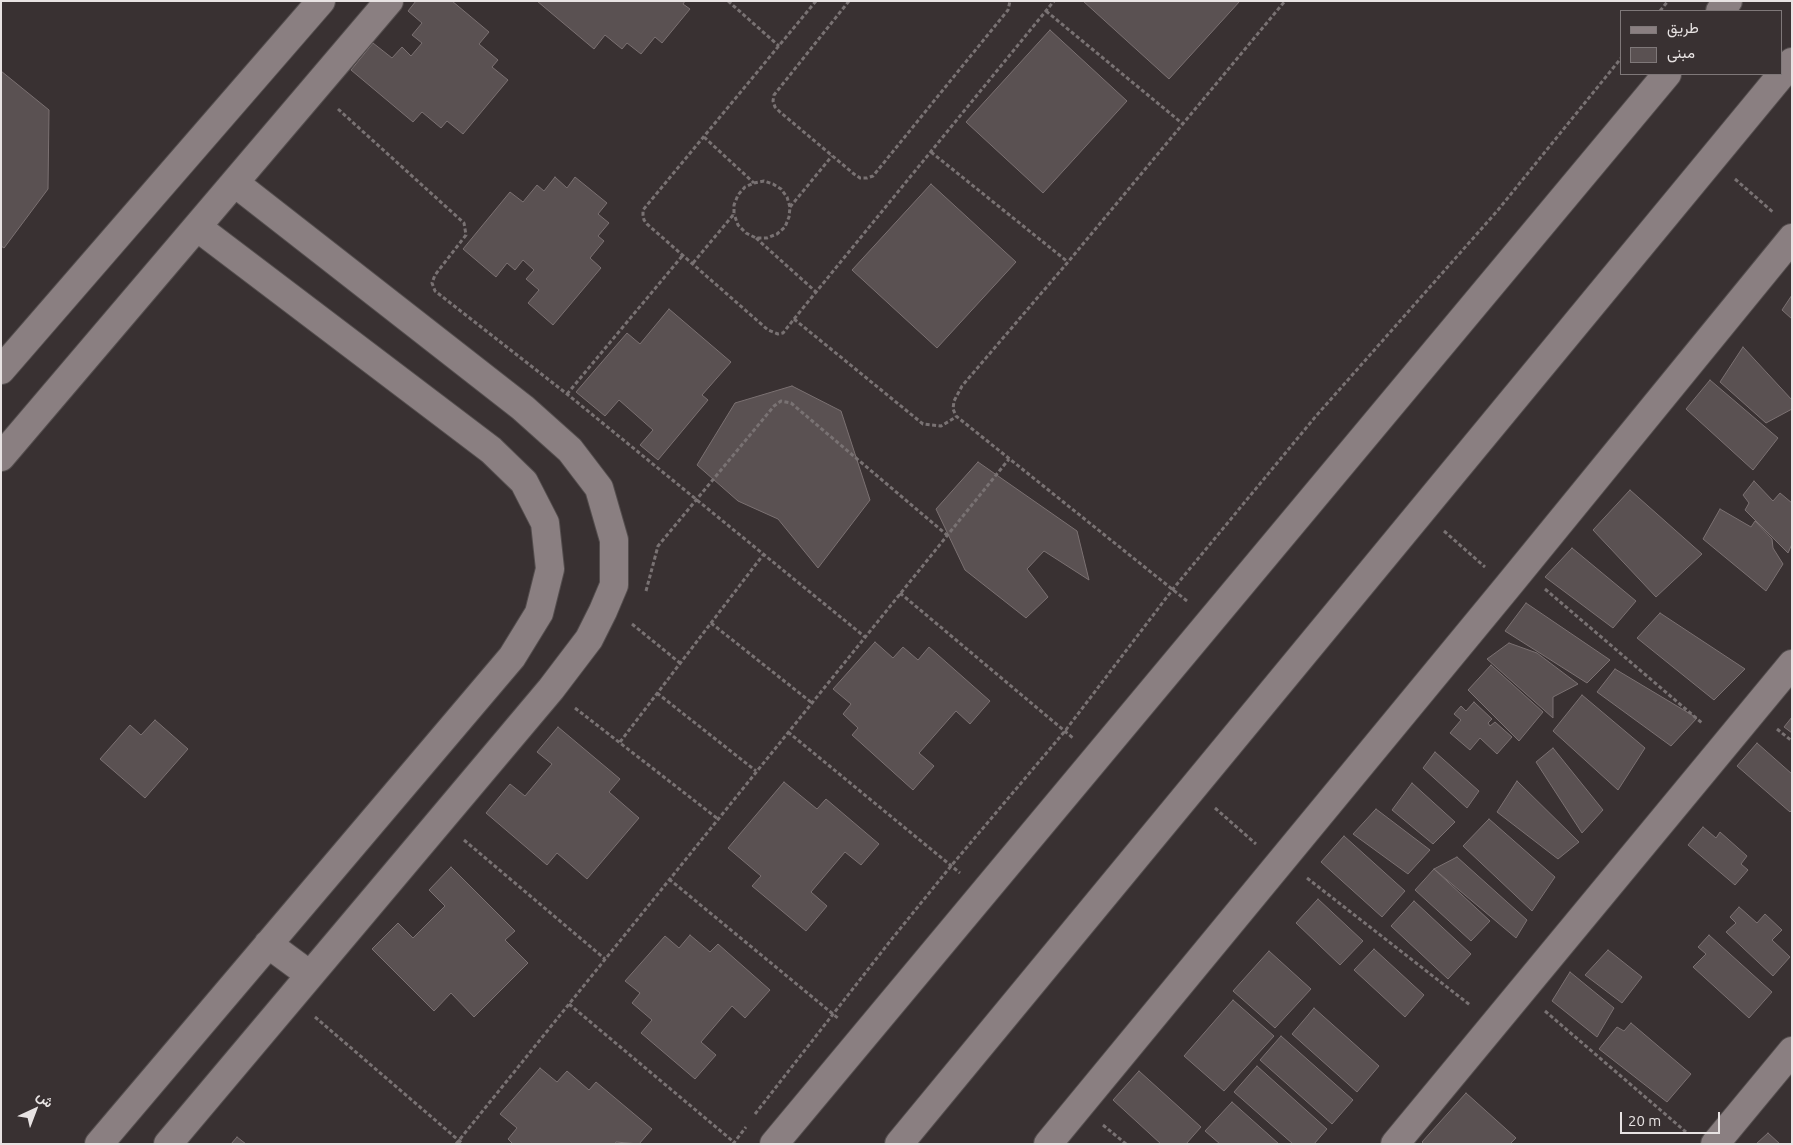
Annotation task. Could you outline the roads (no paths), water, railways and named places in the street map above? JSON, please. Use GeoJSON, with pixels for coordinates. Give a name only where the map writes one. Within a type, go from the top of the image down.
{"type":"FeatureCollection","features":[{"type":"Feature","properties":{"kind":"street"},"geometry":{"type":"LineString","coordinates":[[1,370],[321,1]]}},
{"type":"Feature","properties":{"kind":"street"},"geometry":{"type":"LineString","coordinates":[[1,457],[389,1]]}},
{"type":"Feature","properties":{"kind":"street"},"geometry":{"type":"LineString","coordinates":[[1783,73],[1792,62]]}},
{"type":"Feature","properties":{"kind":"street"},"geometry":{"type":"LineString","coordinates":[[774,1144],[1667,75]]}},
{"type":"Feature","properties":{"kind":"street"},"geometry":{"type":"LineString","coordinates":[[899,1144],[1781,75]]}},
{"type":"Feature","properties":{"kind":"street"},"geometry":{"type":"LineString","coordinates":[[168,1144],[551,689],[589,639],[614,585],[614,540],[599,488],[570,450],[523,408],[234,183]]}},
{"type":"Feature","properties":{"kind":"street"},"geometry":{"type":"LineString","coordinates":[[98,1144],[512,657],[539,613],[550,569],[545,523],[524,482],[491,450],[197,227]]}},
{"type":"Feature","properties":{"kind":"street"},"geometry":{"type":"LineString","coordinates":[[1048,1144],[1515,578],[1784,227]]}},
{"type":"Feature","properties":{"kind":"street"},"geometry":{"type":"LineString","coordinates":[[1395,1144],[1792,664]]}},
{"type":"Feature","properties":{"kind":"street"},"geometry":{"type":"LineString","coordinates":[[268,944],[310,975]]}},
{"type":"Feature","properties":{"kind":"street"},"geometry":{"type":"LineString","coordinates":[[1703,1141],[1792,1051]]}}]}
